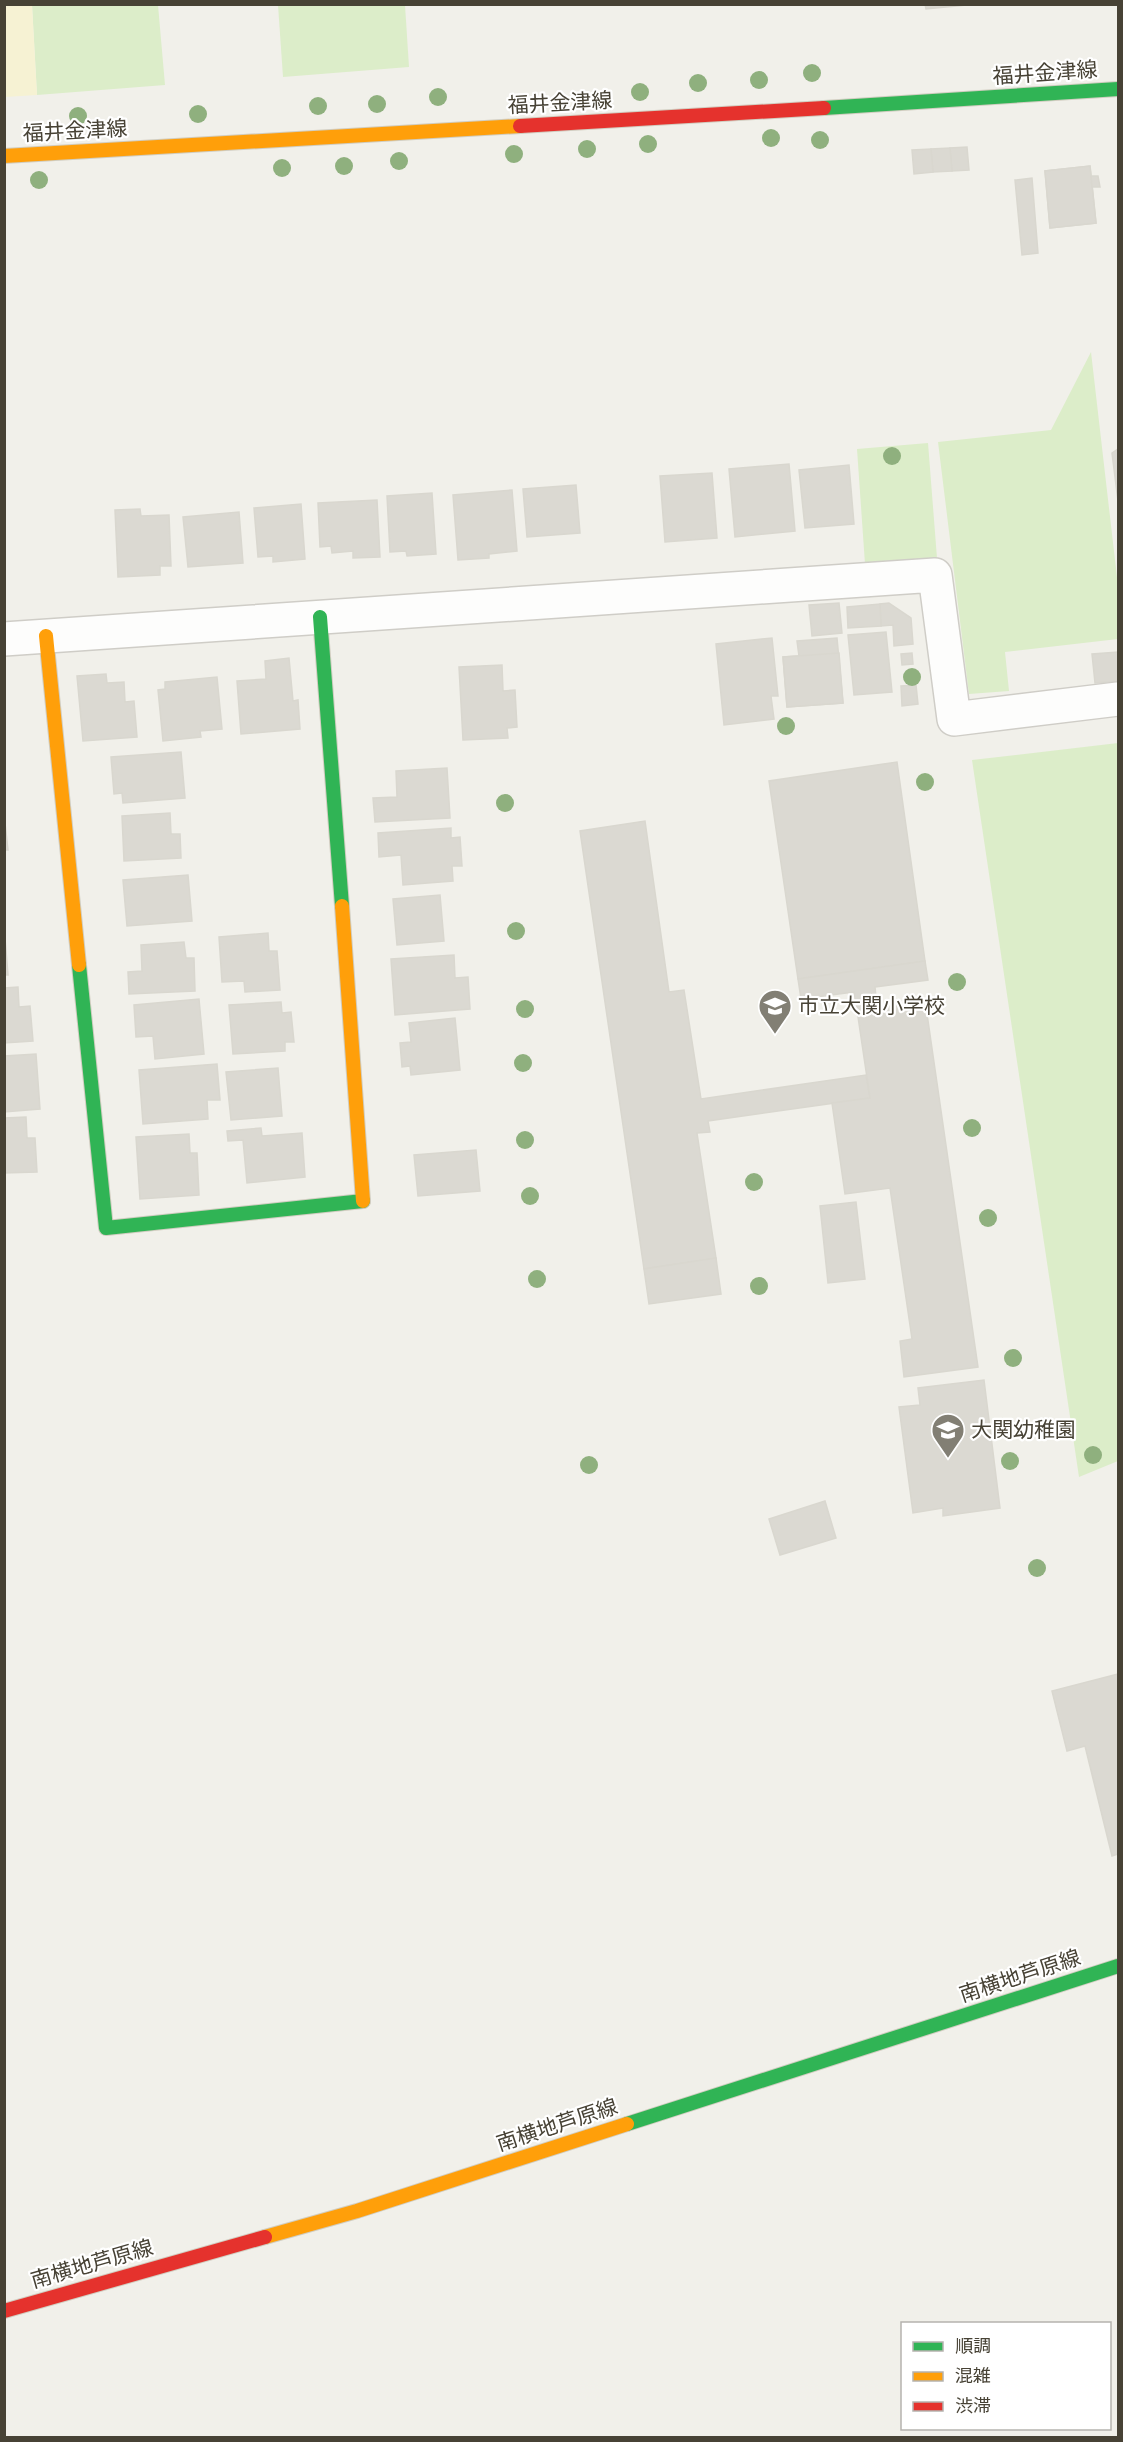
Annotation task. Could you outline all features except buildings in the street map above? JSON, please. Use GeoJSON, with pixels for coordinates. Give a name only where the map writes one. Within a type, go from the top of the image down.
{"type":"FeatureCollection","features":[{"type":"Feature","properties":{"kind":"main road","name":"福井金津線"},"geometry":{"type":"LineString","coordinates":[[4,156],[735,114],[1119,89]]}},
{"type":"Feature","properties":{"kind":"main road"},"geometry":{"type":"LineString","coordinates":[[46,636],[106,1228],[364,1201],[320,617]]}},
{"type":"Feature","properties":{"kind":"main road","name":"南横地芦原線"},"geometry":{"type":"LineString","coordinates":[[4,2311],[357,2211],[1119,1966]]}},
{"type":"Feature","properties":{"kind":"street"},"geometry":{"type":"LineString","coordinates":[[4,639],[935,575],[954,719],[1119,699]]}},
{"type":"Feature","properties":{"kind":"green space"},"geometry":{"type":"Polygon","coordinates":[[[32,5],[158,5],[165,85],[37,95],[32,5]]]}},
{"type":"Feature","properties":{"kind":"green space"},"geometry":{"type":"Polygon","coordinates":[[[278,5],[405,5],[409,67],[283,77],[278,5]]]}},
{"type":"Feature","properties":{"kind":"green space"},"geometry":{"type":"Polygon","coordinates":[[[1091,352],[1118,586],[1118,639],[1005,652],[1009,691],[969,694],[938,442],[1051,430],[1091,352]]]}},
{"type":"Feature","properties":{"kind":"green space"},"geometry":{"type":"Polygon","coordinates":[[[928,443],[937,558],[865,564],[857,449],[928,443]]]}},
{"type":"Feature","properties":{"kind":"green space"},"geometry":{"type":"Polygon","coordinates":[[[1118,743],[1118,1461],[1079,1477],[972,760],[1118,743]]]}},
{"type":"Feature","properties":{"kind":"sand"},"geometry":{"type":"Polygon","coordinates":[[[6,5],[32,5],[37,95],[5,97],[6,5]]]}},
{"type":"Feature","properties":{"kind":"traffic: fast"},"geometry":{"type":"LineString","coordinates":[[824,108],[1118,89]]}},
{"type":"Feature","properties":{"kind":"traffic: fast"},"geometry":{"type":"LineString","coordinates":[[320,617],[342,906]]}},
{"type":"Feature","properties":{"kind":"traffic: fast"},"geometry":{"type":"LineString","coordinates":[[79,965],[106,1228],[363,1201]]}},
{"type":"Feature","properties":{"kind":"traffic: fast"},"geometry":{"type":"LineString","coordinates":[[627,2124],[1118,1966]]}},
{"type":"Feature","properties":{"kind":"traffic: slow"},"geometry":{"type":"LineString","coordinates":[[4,156],[520,126]]}},
{"type":"Feature","properties":{"kind":"traffic: slow"},"geometry":{"type":"LineString","coordinates":[[46,636],[79,965]]}},
{"type":"Feature","properties":{"kind":"traffic: slow"},"geometry":{"type":"LineString","coordinates":[[342,906],[363,1201]]}},
{"type":"Feature","properties":{"kind":"traffic: slow"},"geometry":{"type":"LineString","coordinates":[[265,2237],[357,2211],[627,2124]]}},
{"type":"Feature","properties":{"kind":"traffic: jam"},"geometry":{"type":"LineString","coordinates":[[520,126],[824,108]]}},
{"type":"Feature","properties":{"kind":"traffic: jam"},"geometry":{"type":"LineString","coordinates":[[4,2311],[265,2237]]}},
{"type":"Feature","properties":{"kind":"place","name":"市立大関小学校"},"geometry":{"type":"Point","coordinates":[775,1035]}},
{"type":"Feature","properties":{"kind":"place","name":"大関幼稚園"},"geometry":{"type":"Point","coordinates":[948,1459]}}]}
